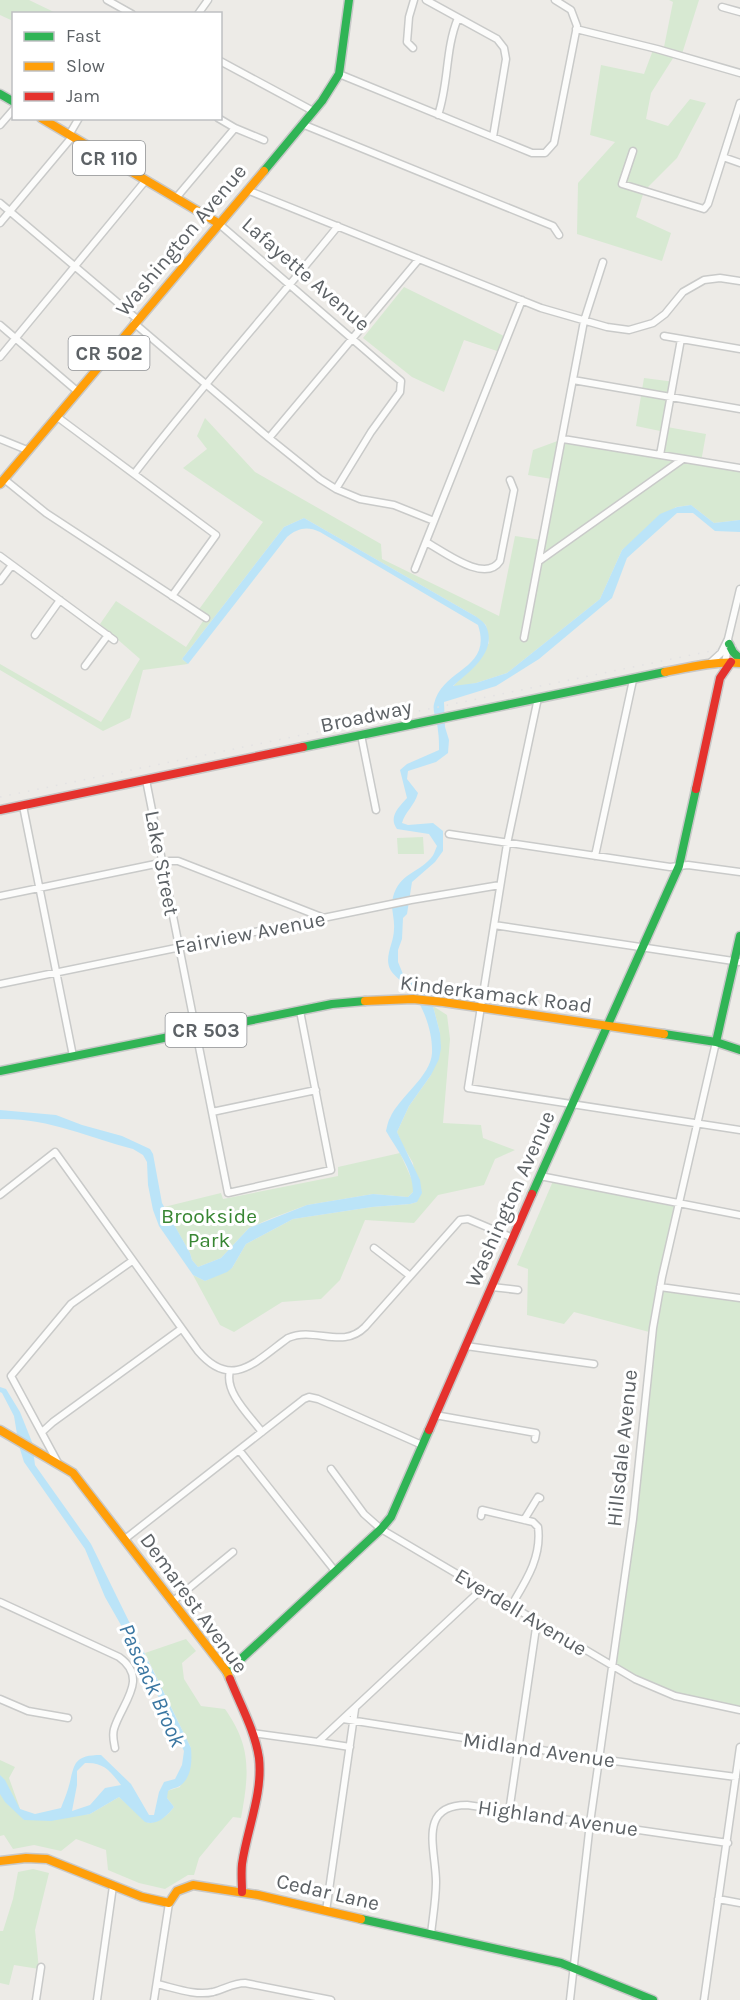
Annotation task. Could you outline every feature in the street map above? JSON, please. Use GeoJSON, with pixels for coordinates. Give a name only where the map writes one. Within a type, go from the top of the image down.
{"type":"FeatureCollection","features":[{"type":"Feature","properties":{"kind":"street"},"geometry":{"type":"LineString","coordinates":[[107,0],[118,2],[130,12]]}},
{"type":"Feature","properties":{"kind":"street","name":"Washington Avenue"},"geometry":{"type":"LineString","coordinates":[[2,482],[322,101],[339,74],[349,0]]}},
{"type":"Feature","properties":{"kind":"street"},"geometry":{"type":"LineString","coordinates":[[413,48],[407,42],[409,17],[414,0]]}},
{"type":"Feature","properties":{"kind":"street"},"geometry":{"type":"LineString","coordinates":[[426,0],[495,38],[504,48],[506,59],[492,137]]}},
{"type":"Feature","properties":{"kind":"street"},"geometry":{"type":"LineString","coordinates":[[339,74],[492,137],[535,153],[545,153],[552,147],[576,29],[576,20],[571,10],[555,0]]}},
{"type":"Feature","properties":{"kind":"street"},"geometry":{"type":"LineString","coordinates":[[722,6],[740,12]]}},
{"type":"Feature","properties":{"kind":"street"},"geometry":{"type":"LineString","coordinates":[[438,115],[451,40],[458,18]]}},
{"type":"Feature","properties":{"kind":"street"},"geometry":{"type":"LineString","coordinates":[[576,29],[647,46],[740,73]]}},
{"type":"Feature","properties":{"kind":"street"},"geometry":{"type":"LineString","coordinates":[[222,62],[313,111]]}},
{"type":"Feature","properties":{"kind":"street"},"geometry":{"type":"LineString","coordinates":[[633,151],[622,184],[701,209],[706,207],[740,103]]}},
{"type":"Feature","properties":{"kind":"street"},"geometry":{"type":"LineString","coordinates":[[0,125],[12,111]]}},
{"type":"Feature","properties":{"kind":"street","name":"Lafayette Avenue"},"geometry":{"type":"LineString","coordinates":[[44,120],[218,223],[399,378],[402,388],[371,432],[336,489]]}},
{"type":"Feature","properties":{"kind":"street"},"geometry":{"type":"LineString","coordinates":[[0,224],[70,136],[78,120]]}},
{"type":"Feature","properties":{"kind":"street"},"geometry":{"type":"LineString","coordinates":[[221,120],[264,140]]}},
{"type":"Feature","properties":{"kind":"street"},"geometry":{"type":"LineString","coordinates":[[302,124],[554,226],[559,235]]}},
{"type":"Feature","properties":{"kind":"street"},"geometry":{"type":"LineString","coordinates":[[176,198],[235,128]]}},
{"type":"Feature","properties":{"kind":"street"},"geometry":{"type":"LineString","coordinates":[[723,157],[740,163]]}},
{"type":"Feature","properties":{"kind":"street"},"geometry":{"type":"LineString","coordinates":[[0,357],[146,180]]}},
{"type":"Feature","properties":{"kind":"street"},"geometry":{"type":"LineString","coordinates":[[247,190],[522,300],[584,321],[621,330],[637,329],[660,319],[683,292],[696,283],[711,278],[740,281]]}},
{"type":"Feature","properties":{"kind":"street"},"geometry":{"type":"LineString","coordinates":[[0,203],[75,266],[206,385],[305,468],[336,489],[360,500],[394,505],[434,520]]}},
{"type":"Feature","properties":{"kind":"street"},"geometry":{"type":"LineString","coordinates":[[134,474],[162,436],[339,226]]}},
{"type":"Feature","properties":{"kind":"street"},"geometry":{"type":"LineString","coordinates":[[269,438],[419,259]]}},
{"type":"Feature","properties":{"kind":"street"},"geometry":{"type":"LineString","coordinates":[[524,638],[584,321],[603,262]]}},
{"type":"Feature","properties":{"kind":"street"},"geometry":{"type":"LineString","coordinates":[[415,569],[522,300]]}},
{"type":"Feature","properties":{"kind":"street"},"geometry":{"type":"LineString","coordinates":[[0,325],[77,391]]}},
{"type":"Feature","properties":{"kind":"street"},"geometry":{"type":"LineString","coordinates":[[664,336],[740,349]]}},
{"type":"Feature","properties":{"kind":"street"},"geometry":{"type":"LineString","coordinates":[[660,455],[681,339]]}},
{"type":"Feature","properties":{"kind":"street"},"geometry":{"type":"LineString","coordinates":[[573,380],[740,409]]}},
{"type":"Feature","properties":{"kind":"street"},"geometry":{"type":"LineString","coordinates":[[56,416],[216,535],[172,596]]}},
{"type":"Feature","properties":{"kind":"street"},"geometry":{"type":"LineString","coordinates":[[0,439],[27,450]]}},
{"type":"Feature","properties":{"kind":"street"},"geometry":{"type":"LineString","coordinates":[[562,439],[740,468]]}},
{"type":"Feature","properties":{"kind":"street"},"geometry":{"type":"LineString","coordinates":[[539,561],[683,459]]}},
{"type":"Feature","properties":{"kind":"street"},"geometry":{"type":"LineString","coordinates":[[426,542],[471,567],[479,570],[491,569],[500,561],[514,490],[510,480]]}},
{"type":"Feature","properties":{"kind":"street"},"geometry":{"type":"LineString","coordinates":[[2,482],[206,618]]}},
{"type":"Feature","properties":{"kind":"street"},"geometry":{"type":"LineString","coordinates":[[0,556],[114,640]]}},
{"type":"Feature","properties":{"kind":"street"},"geometry":{"type":"LineString","coordinates":[[0,581],[12,565]]}},
{"type":"Feature","properties":{"kind":"street","name":"Washington Avenue"},"geometry":{"type":"LineString","coordinates":[[709,664],[728,641],[740,590]]}},
{"type":"Feature","properties":{"kind":"street"},"geometry":{"type":"LineString","coordinates":[[35,635],[60,600]]}},
{"type":"Feature","properties":{"kind":"street"},"geometry":{"type":"LineString","coordinates":[[86,666],[108,635]]}},
{"type":"Feature","properties":{"kind":"street"},"geometry":{"type":"LineString","coordinates":[[728,641],[734,653],[734,661]]}},
{"type":"Feature","properties":{"kind":"street","name":"Washington Avenue"},"geometry":{"type":"LineString","coordinates":[[227,1672],[381,1529],[391,1517],[606,1026],[679,866],[720,678],[734,661],[728,641]]}},
{"type":"Feature","properties":{"kind":"street","name":"Broadway"},"geometry":{"type":"LineString","coordinates":[[0,810],[538,698],[734,661]]}},
{"type":"Feature","properties":{"kind":"street"},"geometry":{"type":"LineString","coordinates":[[709,664],[717,671],[720,678]]}},
{"type":"Feature","properties":{"kind":"street"},"geometry":{"type":"LineString","coordinates":[[595,856],[633,680]]}},
{"type":"Feature","properties":{"kind":"street"},"geometry":{"type":"LineString","coordinates":[[538,698],[507,844],[468,1088],[740,1130]]}},
{"type":"Feature","properties":{"kind":"street"},"geometry":{"type":"LineString","coordinates":[[361,735],[376,810]]}},
{"type":"Feature","properties":{"kind":"street","name":"Lake Street"},"geometry":{"type":"LineString","coordinates":[[146,780],[228,1193],[331,1170],[316,1090]]}},
{"type":"Feature","properties":{"kind":"street"},"geometry":{"type":"LineString","coordinates":[[23,806],[73,1056]]}},
{"type":"Feature","properties":{"kind":"street"},"geometry":{"type":"LineString","coordinates":[[449,834],[670,867],[688,866],[740,872]]}},
{"type":"Feature","properties":{"kind":"street"},"geometry":{"type":"LineString","coordinates":[[0,896],[170,861],[182,862],[325,918]]}},
{"type":"Feature","properties":{"kind":"street","name":"Fairview Avenue"},"geometry":{"type":"LineString","coordinates":[[0,984],[411,900],[500,885]]}},
{"type":"Feature","properties":{"kind":"street"},"geometry":{"type":"LineString","coordinates":[[494,925],[737,961]]}},
{"type":"Feature","properties":{"kind":"street","name":"Hillsdale Avenue"},"geometry":{"type":"LineString","coordinates":[[570,2000],[590,1823],[633,1519],[651,1340],[660,1287],[737,961],[740,936]]}},
{"type":"Feature","properties":{"kind":"street","name":"Kinderkamack Road"},"geometry":{"type":"LineString","coordinates":[[0,1071],[300,1011],[352,1002],[413,999],[717,1042],[739,1048]]}},
{"type":"Feature","properties":{"kind":"street"},"geometry":{"type":"LineString","coordinates":[[212,1112],[316,1090],[300,1011]]}},
{"type":"Feature","properties":{"kind":"street"},"geometry":{"type":"LineString","coordinates":[[0,1195],[55,1152],[207,1362],[218,1369],[231,1371],[250,1365],[295,1335],[310,1333],[338,1339],[357,1334],[460,1220],[468,1219],[513,1238]]}},
{"type":"Feature","properties":{"kind":"street"},"geometry":{"type":"LineString","coordinates":[[540,1176],[740,1215]]}},
{"type":"Feature","properties":{"kind":"street"},"geometry":{"type":"LineString","coordinates":[[374,1248],[409,1275]]}},
{"type":"Feature","properties":{"kind":"street"},"geometry":{"type":"LineString","coordinates":[[58,1463],[11,1379],[12,1374],[71,1304],[132,1261]]}},
{"type":"Feature","properties":{"kind":"street"},"geometry":{"type":"LineString","coordinates":[[492,1287],[518,1290]]}},
{"type":"Feature","properties":{"kind":"street"},"geometry":{"type":"LineString","coordinates":[[660,1287],[740,1298]]}},
{"type":"Feature","properties":{"kind":"street"},"geometry":{"type":"LineString","coordinates":[[42,1432],[181,1329]]}},
{"type":"Feature","properties":{"kind":"street"},"geometry":{"type":"LineString","coordinates":[[466,1346],[594,1364]]}},
{"type":"Feature","properties":{"kind":"street"},"geometry":{"type":"LineString","coordinates":[[231,1371],[228,1381],[232,1392],[262,1432]]}},
{"type":"Feature","properties":{"kind":"street"},"geometry":{"type":"LineString","coordinates":[[125,1539],[309,1397],[422,1445]]}},
{"type":"Feature","properties":{"kind":"street"},"geometry":{"type":"LineString","coordinates":[[435,1415],[536,1433],[535,1439]]}},
{"type":"Feature","properties":{"kind":"street","name":"Demarest Avenue"},"geometry":{"type":"LineString","coordinates":[[0,1430],[73,1473],[227,1672],[258,1750],[259,1781],[242,1867],[242,1892]]}},
{"type":"Feature","properties":{"kind":"street"},"geometry":{"type":"LineString","coordinates":[[239,1450],[335,1571]]}},
{"type":"Feature","properties":{"kind":"street","name":"Everdell Avenue"},"geometry":{"type":"LineString","coordinates":[[331,1469],[364,1514],[381,1529],[482,1589],[635,1679],[661,1691],[740,1710]]}},
{"type":"Feature","properties":{"kind":"street"},"geometry":{"type":"LineString","coordinates":[[524,1520],[538,1497],[540,1498]]}},
{"type":"Feature","properties":{"kind":"street"},"geometry":{"type":"LineString","coordinates":[[481,1516],[482,1510],[533,1522],[538,1527],[536,1556],[532,1571],[511,1606]]}},
{"type":"Feature","properties":{"kind":"street"},"geometry":{"type":"LineString","coordinates":[[172,1602],[233,1552]]}},
{"type":"Feature","properties":{"kind":"street"},"geometry":{"type":"LineString","coordinates":[[318,1742],[482,1589]]}},
{"type":"Feature","properties":{"kind":"street"},"geometry":{"type":"LineString","coordinates":[[0,1602],[119,1657],[128,1665],[133,1688],[114,1728],[112,1737],[115,1748]]}},
{"type":"Feature","properties":{"kind":"street"},"geometry":{"type":"LineString","coordinates":[[509,1812],[537,1621]]}},
{"type":"Feature","properties":{"kind":"street"},"geometry":{"type":"LineString","coordinates":[[0,1699],[28,1711],[68,1718]]}},
{"type":"Feature","properties":{"kind":"street"},"geometry":{"type":"LineString","coordinates":[[326,1911],[356,1708]]}},
{"type":"Feature","properties":{"kind":"street","name":"Midland Avenue"},"geometry":{"type":"LineString","coordinates":[[343,1719],[599,1759],[736,1777]]}},
{"type":"Feature","properties":{"kind":"street"},"geometry":{"type":"LineString","coordinates":[[252,1733],[350,1747]]}},
{"type":"Feature","properties":{"kind":"street"},"geometry":{"type":"LineString","coordinates":[[704,2000],[718,1899],[736,1799],[740,1747]]}},
{"type":"Feature","properties":{"kind":"street","name":"Highland Avenue"},"geometry":{"type":"LineString","coordinates":[[431,1934],[436,1882],[432,1833],[437,1817],[447,1809],[460,1805],[728,1843]]}},
{"type":"Feature","properties":{"kind":"street"},"geometry":{"type":"LineString","coordinates":[[0,1861],[26,1858],[47,1860],[141,1897],[169,1903],[154,2000]]}},
{"type":"Feature","properties":{"kind":"street"},"geometry":{"type":"LineString","coordinates":[[242,1867],[246,1880],[258,1895]]}},
{"type":"Feature","properties":{"kind":"street","name":"Demarest Avenue"},"geometry":{"type":"LineString","coordinates":[[226,1889],[232,1885],[242,1867]]}},
{"type":"Feature","properties":{"kind":"street","name":"Cedar Lane"},"geometry":{"type":"LineString","coordinates":[[169,1903],[177,1891],[187,1886],[200,1885],[258,1895],[561,1963],[653,2000]]}},
{"type":"Feature","properties":{"kind":"street"},"geometry":{"type":"LineString","coordinates":[[97,2000],[113,1886]]}},
{"type":"Feature","properties":{"kind":"street"},"geometry":{"type":"LineString","coordinates":[[718,1899],[740,1903]]}},
{"type":"Feature","properties":{"kind":"street"},"geometry":{"type":"LineString","coordinates":[[36,2000],[41,1967]]}},
{"type":"Feature","properties":{"kind":"street"},"geometry":{"type":"LineString","coordinates":[[157,1984],[205,1993],[232,1984],[245,1983],[297,1997],[331,2000]]}},
{"type":"Feature","properties":{"kind":"green space"},"geometry":{"type":"Polygon","coordinates":[[[0,0],[29,0],[54,12],[12,12],[12,21],[0,15],[0,0]]]}},
{"type":"Feature","properties":{"kind":"green space"},"geometry":{"type":"Polygon","coordinates":[[[669,0],[699,0],[681,57],[675,55],[651,93],[646,119],[668,126],[690,99],[706,103],[677,158],[644,191],[636,217],[671,233],[662,261],[577,234],[578,183],[615,142],[590,135],[601,65],[644,74],[653,50],[663,52],[673,2],[669,0]]]}},
{"type":"Feature","properties":{"kind":"green space"},"geometry":{"type":"Polygon","coordinates":[[[404,287],[506,337],[500,352],[464,340],[444,392],[412,377],[363,338],[404,287]]]}},
{"type":"Feature","properties":{"kind":"green space"},"geometry":{"type":"Polygon","coordinates":[[[644,378],[675,382],[667,427],[706,434],[701,462],[740,469],[740,520],[714,523],[691,505],[676,507],[622,550],[600,599],[507,673],[452,688],[489,643],[486,625],[475,616],[304,518],[284,527],[182,659],[188,664],[143,670],[130,718],[103,731],[0,670],[0,664],[101,722],[140,659],[100,624],[116,601],[186,647],[205,618],[197,612],[263,522],[183,468],[207,449],[197,436],[205,418],[255,472],[381,544],[382,559],[499,616],[515,536],[541,540],[552,479],[528,475],[533,450],[563,439],[661,456],[665,432],[636,426],[644,378]]]}},
{"type":"Feature","properties":{"kind":"green space"},"geometry":{"type":"Polygon","coordinates":[[[423,837],[424,854],[398,854],[397,838],[423,837]]]}},
{"type":"Feature","properties":{"kind":"green space"},"geometry":{"type":"Polygon","coordinates":[[[433,1006],[447,1015],[450,1039],[443,1123],[481,1125],[483,1138],[515,1150],[495,1159],[484,1185],[438,1195],[414,1223],[365,1220],[340,1280],[321,1299],[282,1302],[234,1332],[220,1325],[193,1275],[205,1281],[232,1268],[246,1244],[293,1219],[417,1202],[413,1163],[397,1132],[409,1106],[431,1075],[440,1033],[433,1006]]]}},
{"type":"Feature","properties":{"kind":"green space","name":"Brookside Park"},"geometry":{"type":"Polygon","coordinates":[[[400,1153],[413,1182],[413,1192],[408,1197],[373,1194],[307,1205],[249,1228],[221,1258],[198,1267],[164,1207],[221,1193],[223,1199],[338,1176],[338,1167],[400,1153]]]}},
{"type":"Feature","properties":{"kind":"green space"},"geometry":{"type":"Polygon","coordinates":[[[553,1181],[680,1204],[662,1284],[740,1296],[740,1713],[655,1689],[614,1663],[653,1333],[574,1312],[564,1324],[527,1315],[528,1269],[517,1265],[553,1181]]]}},
{"type":"Feature","properties":{"kind":"green space"},"geometry":{"type":"Polygon","coordinates":[[[186,1639],[196,1651],[182,1663],[184,1679],[201,1706],[225,1709],[234,1723],[244,1749],[247,1774],[241,1818],[233,1817],[199,1858],[194,1875],[188,1875],[165,1889],[139,1883],[108,1870],[106,1850],[76,1839],[61,1851],[34,1845],[13,1849],[4,1835],[0,1836],[0,1760],[15,1767],[9,1778],[24,1820],[90,1814],[119,1797],[148,1823],[160,1820],[174,1807],[167,1798],[167,1791],[180,1787],[191,1748],[145,1653],[186,1639]]]}},
{"type":"Feature","properties":{"kind":"green space"},"geometry":{"type":"Polygon","coordinates":[[[33,1869],[49,1873],[35,1930],[39,1969],[14,1965],[9,1985],[0,1983],[0,1931],[3,1931],[13,1899],[18,1872],[33,1869]]]}},
{"type":"Feature","properties":{"kind":"water"},"geometry":{"type":"Polygon","coordinates":[[[691,505],[714,523],[740,520],[740,532],[715,531],[693,513],[677,513],[627,558],[612,598],[539,659],[496,686],[444,702],[445,727],[449,740],[448,753],[436,762],[408,771],[407,779],[418,793],[402,823],[408,825],[433,823],[443,831],[443,851],[435,862],[412,882],[398,950],[398,962],[403,974],[418,985],[433,1006],[440,1033],[439,1059],[431,1075],[409,1106],[397,1132],[420,1180],[422,1193],[417,1202],[293,1219],[246,1244],[232,1268],[205,1281],[193,1275],[159,1226],[148,1185],[147,1162],[143,1155],[133,1149],[68,1129],[35,1122],[0,1119],[0,1110],[56,1115],[122,1136],[150,1149],[153,1154],[162,1203],[198,1267],[221,1258],[249,1228],[307,1205],[373,1194],[408,1197],[413,1192],[410,1175],[404,1160],[386,1131],[394,1110],[426,1070],[430,1062],[432,1045],[429,1027],[419,1002],[409,988],[391,972],[388,964],[394,929],[392,901],[396,889],[404,878],[426,863],[434,854],[437,846],[429,834],[397,829],[394,816],[407,798],[400,770],[407,764],[439,750],[434,704],[446,683],[465,668],[479,651],[481,640],[478,625],[320,532],[303,529],[287,537],[188,664],[182,659],[284,527],[304,518],[482,622],[489,635],[485,653],[474,668],[453,686],[476,683],[507,673],[600,599],[622,550],[660,514],[677,507],[691,505]]]}},
{"type":"Feature","properties":{"kind":"water","name":"Pascack Brook"},"geometry":{"type":"Polygon","coordinates":[[[0,1387],[6,1389],[20,1412],[32,1442],[35,1465],[91,1544],[191,1748],[191,1763],[185,1781],[168,1791],[167,1798],[174,1807],[165,1817],[154,1823],[145,1822],[119,1797],[90,1814],[51,1821],[24,1820],[0,1794],[0,1775],[20,1809],[35,1814],[61,1808],[76,1763],[84,1757],[101,1755],[131,1784],[149,1815],[154,1815],[159,1792],[164,1782],[175,1779],[182,1765],[184,1751],[134,1648],[105,1597],[85,1549],[24,1462],[14,1416],[0,1392],[0,1387]],[[85,1763],[77,1771],[72,1811],[90,1805],[105,1788],[121,1785],[106,1768],[85,1763]]]}},
{"type":"Feature","properties":{"kind":"railway"},"geometry":{"type":"LineString","coordinates":[[0,797],[740,645]]}},
{"type":"Feature","properties":{"kind":"traffic: fast"},"geometry":{"type":"LineString","coordinates":[[264,171],[322,101],[339,74],[349,0]]}},
{"type":"Feature","properties":{"kind":"traffic: fast"},"geometry":{"type":"LineString","coordinates":[[0,94],[12,101]]}},
{"type":"Feature","properties":{"kind":"traffic: fast"},"geometry":{"type":"LineString","coordinates":[[729,644],[740,659]]}},
{"type":"Feature","properties":{"kind":"traffic: fast"},"geometry":{"type":"LineString","coordinates":[[303,747],[665,672]]}},
{"type":"Feature","properties":{"kind":"traffic: fast"},"geometry":{"type":"LineString","coordinates":[[532,1194],[679,866],[696,789]]}},
{"type":"Feature","properties":{"kind":"traffic: fast"},"geometry":{"type":"LineString","coordinates":[[716,1042],[740,936]]}},
{"type":"Feature","properties":{"kind":"traffic: fast"},"geometry":{"type":"LineString","coordinates":[[0,1071],[332,1004],[365,1001]]}},
{"type":"Feature","properties":{"kind":"traffic: fast"},"geometry":{"type":"LineString","coordinates":[[664,1034],[716,1042],[740,1050]]}},
{"type":"Feature","properties":{"kind":"traffic: fast"},"geometry":{"type":"LineString","coordinates":[[227,1672],[381,1529],[391,1517],[429,1430]]}},
{"type":"Feature","properties":{"kind":"traffic: fast"},"geometry":{"type":"LineString","coordinates":[[361,1919],[561,1963],[653,2000]]}},
{"type":"Feature","properties":{"kind":"traffic: slow"},"geometry":{"type":"LineString","coordinates":[[44,120],[218,223]]}},
{"type":"Feature","properties":{"kind":"traffic: slow"},"geometry":{"type":"LineString","coordinates":[[0,484],[264,171]]}},
{"type":"Feature","properties":{"kind":"traffic: slow"},"geometry":{"type":"LineString","coordinates":[[665,672],[693,666],[740,663]]}},
{"type":"Feature","properties":{"kind":"traffic: slow"},"geometry":{"type":"LineString","coordinates":[[365,1001],[413,999],[443,1002],[664,1034]]}},
{"type":"Feature","properties":{"kind":"traffic: slow"},"geometry":{"type":"LineString","coordinates":[[0,1430],[73,1473],[227,1672],[230,1679]]}},
{"type":"Feature","properties":{"kind":"traffic: slow"},"geometry":{"type":"LineString","coordinates":[[0,1861],[26,1858],[47,1859],[142,1897],[169,1903],[177,1891],[193,1885],[258,1895],[361,1919]]}},
{"type":"Feature","properties":{"kind":"traffic: jam"},"geometry":{"type":"LineString","coordinates":[[696,789],[720,678],[731,662]]}},
{"type":"Feature","properties":{"kind":"traffic: jam"},"geometry":{"type":"LineString","coordinates":[[0,810],[303,747]]}},
{"type":"Feature","properties":{"kind":"traffic: jam"},"geometry":{"type":"LineString","coordinates":[[429,1430],[532,1194]]}},
{"type":"Feature","properties":{"kind":"traffic: jam"},"geometry":{"type":"LineString","coordinates":[[230,1679],[251,1728],[260,1771],[257,1798],[242,1864],[242,1892]]}}]}
